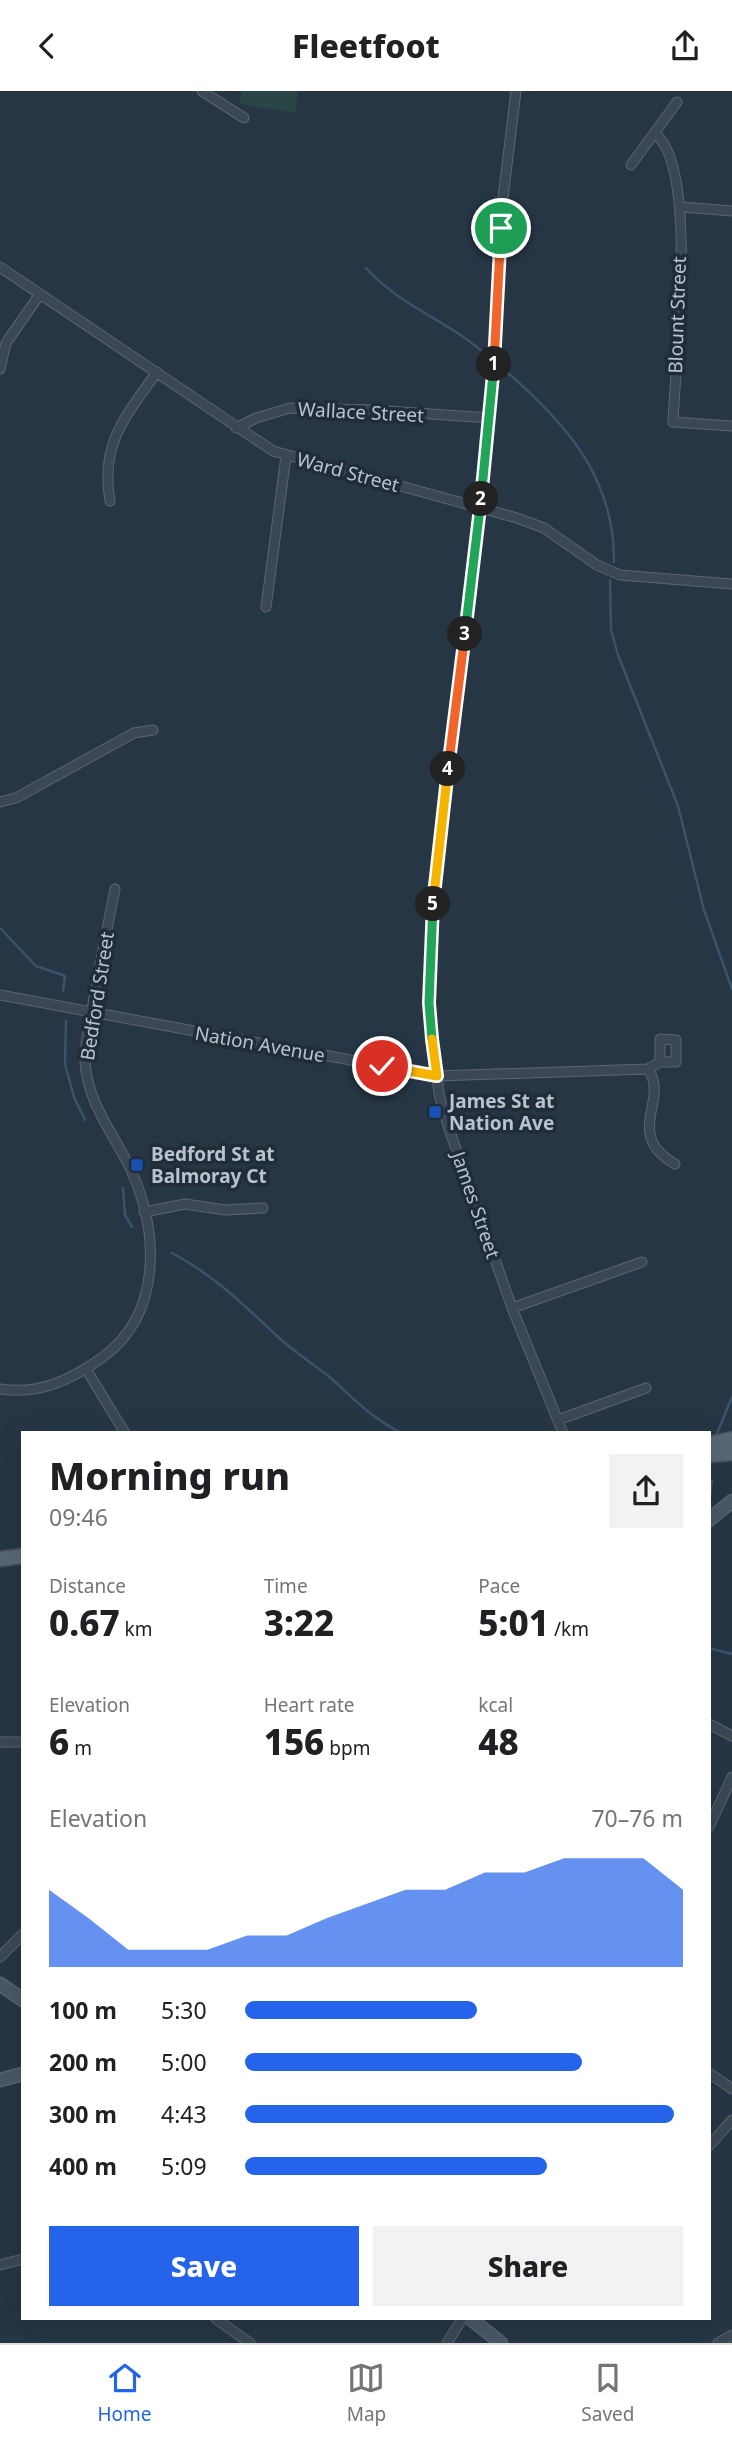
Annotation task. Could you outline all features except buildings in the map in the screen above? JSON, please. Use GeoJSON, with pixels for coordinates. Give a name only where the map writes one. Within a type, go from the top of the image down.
{"type":"FeatureCollection","features":[{"type":"Feature","properties":{"kind":"main road"},"geometry":{"type":"LineString","coordinates":[[711,1444],[732,1439]]}},
{"type":"Feature","properties":{"kind":"main road"},"geometry":{"type":"LineString","coordinates":[[711,1455],[732,1453]]}},
{"type":"Feature","properties":{"kind":"main road"},"geometry":{"type":"LineString","coordinates":[[0,1559],[21,1556]]}},
{"type":"Feature","properties":{"kind":"street"},"geometry":{"type":"LineString","coordinates":[[202,91],[244,118]]}},
{"type":"Feature","properties":{"kind":"street","name":"James Street"},"geometry":{"type":"LineString","coordinates":[[516,91],[503,198],[490,418],[434,884],[429,1003],[437,1076],[448,1126],[512,1308],[562,1431]]}},
{"type":"Feature","properties":{"kind":"street"},"geometry":{"type":"LineString","coordinates":[[631,165],[677,102]]}},
{"type":"Feature","properties":{"kind":"street","name":"Blount Street"},"geometry":{"type":"LineString","coordinates":[[654,134],[667,146],[672,156],[681,207],[673,422],[732,426]]}},
{"type":"Feature","properties":{"kind":"street"},"geometry":{"type":"LineString","coordinates":[[681,207],[732,211]]}},
{"type":"Feature","properties":{"kind":"street","name":"Ward Street"},"geometry":{"type":"LineString","coordinates":[[0,267],[260,445],[286,456],[480,507],[544,528],[597,565],[620,575],[732,585]]}},
{"type":"Feature","properties":{"kind":"street"},"geometry":{"type":"LineString","coordinates":[[0,369],[6,343],[40,294]]}},
{"type":"Feature","properties":{"kind":"street"},"geometry":{"type":"LineString","coordinates":[[110,501],[106,475],[111,450],[124,419],[157,372]]}},
{"type":"Feature","properties":{"kind":"street","name":"Wallace Street"},"geometry":{"type":"LineString","coordinates":[[236,428],[256,418],[290,408],[490,418]]}},
{"type":"Feature","properties":{"kind":"street"},"geometry":{"type":"LineString","coordinates":[[266,607],[286,456]]}},
{"type":"Feature","properties":{"kind":"street"},"geometry":{"type":"LineString","coordinates":[[0,802],[16,797],[134,733],[153,730]]}},
{"type":"Feature","properties":{"kind":"street","name":"Bedford Street"},"geometry":{"type":"LineString","coordinates":[[0,1389],[40,1389],[86,1369],[118,1345],[145,1296],[152,1260],[144,1212],[130,1167],[90,1094],[85,1054],[115,889]]}},
{"type":"Feature","properties":{"kind":"street","name":"Nation Avenue"},"geometry":{"type":"LineString","coordinates":[[0,995],[437,1076],[648,1069]]}},
{"type":"Feature","properties":{"kind":"street"},"geometry":{"type":"LineString","coordinates":[[660,1062],[648,1069],[653,1078],[651,1139],[659,1154],[675,1164]]}},
{"type":"Feature","properties":{"kind":"street"},"geometry":{"type":"LineString","coordinates":[[144,1212],[185,1204],[225,1210],[263,1208]]}},
{"type":"Feature","properties":{"kind":"street"},"geometry":{"type":"LineString","coordinates":[[512,1308],[642,1262]]}},
{"type":"Feature","properties":{"kind":"street"},"geometry":{"type":"LineString","coordinates":[[86,1369],[124,1431]]}},
{"type":"Feature","properties":{"kind":"street"},"geometry":{"type":"LineString","coordinates":[[558,1420],[646,1388]]}},
{"type":"Feature","properties":{"kind":"street"},"geometry":{"type":"LineString","coordinates":[[711,1518],[732,1501]]}},
{"type":"Feature","properties":{"kind":"street"},"geometry":{"type":"LineString","coordinates":[[711,1725],[732,1736]]}},
{"type":"Feature","properties":{"kind":"street"},"geometry":{"type":"LineString","coordinates":[[0,1742],[21,1742]]}},
{"type":"Feature","properties":{"kind":"street"},"geometry":{"type":"LineString","coordinates":[[711,1823],[732,1777]]}},
{"type":"Feature","properties":{"kind":"street"},"geometry":{"type":"LineString","coordinates":[[0,1957],[21,1936]]}},
{"type":"Feature","properties":{"kind":"street"},"geometry":{"type":"LineString","coordinates":[[0,1985],[21,1999]]}},
{"type":"Feature","properties":{"kind":"street"},"geometry":{"type":"LineString","coordinates":[[711,2074],[732,2089]]}},
{"type":"Feature","properties":{"kind":"street"},"geometry":{"type":"LineString","coordinates":[[0,2080],[21,2075]]}},
{"type":"Feature","properties":{"kind":"street"},"geometry":{"type":"LineString","coordinates":[[711,2144],[732,2120]]}},
{"type":"Feature","properties":{"kind":"street"},"geometry":{"type":"LineString","coordinates":[[0,2265],[21,2260]]}},
{"type":"Feature","properties":{"kind":"street"},"geometry":{"type":"LineString","coordinates":[[217,2320],[250,2343]]}},
{"type":"Feature","properties":{"kind":"street"},"geometry":{"type":"LineString","coordinates":[[447,2343],[461,2320]]}},
{"type":"Feature","properties":{"kind":"street"},"geometry":{"type":"LineString","coordinates":[[472,2320],[501,2343]]}},
{"type":"Feature","properties":{"kind":"street"},"geometry":{"type":"LineString","coordinates":[[718,2343],[732,2335]]}},
{"type":"Feature","properties":{"kind":"green space"},"geometry":{"type":"Polygon","coordinates":[[[241,91],[298,91],[295,113],[239,104],[241,91]]]}},
{"type":"Feature","properties":{"kind":"waterway"},"geometry":{"type":"LineString","coordinates":[[366,268],[394,293],[485,354]]}},
{"type":"Feature","properties":{"kind":"waterway"},"geometry":{"type":"LineString","coordinates":[[500,366],[544,407],[581,451],[605,502],[612,531],[614,562]]}},
{"type":"Feature","properties":{"kind":"waterway"},"geometry":{"type":"LineString","coordinates":[[610,580],[611,630],[618,655],[678,806],[704,910],[732,989]]}},
{"type":"Feature","properties":{"kind":"waterway"},"geometry":{"type":"LineString","coordinates":[[0,928],[36,966],[65,976],[63,991]]}},
{"type":"Feature","properties":{"kind":"waterway"},"geometry":{"type":"LineString","coordinates":[[66,1021],[65,1064],[74,1097],[85,1120]]}},
{"type":"Feature","properties":{"kind":"waterway"},"geometry":{"type":"LineString","coordinates":[[123,1188],[125,1215],[132,1227]]}},
{"type":"Feature","properties":{"kind":"waterway"},"geometry":{"type":"LineString","coordinates":[[172,1253],[215,1281],[365,1409],[398,1431]]}},
{"type":"Feature","properties":{"kind":"waterway"},"geometry":{"type":"LineString","coordinates":[[716,1436],[732,1397]]}},
{"type":"Feature","properties":{"kind":"waterway"},"geometry":{"type":"LineString","coordinates":[[711,1488],[712,1480]]}},
{"type":"Feature","properties":{"kind":"waterway"},"geometry":{"type":"LineString","coordinates":[[711,1649],[732,1654]]}},
{"type":"Feature","properties":{"kind":"place","name":"James St at Nation Ave"},"geometry":{"type":"Point","coordinates":[435,1112]}},
{"type":"Feature","properties":{"kind":"place","name":"Bedford St at Balmoray Ct"},"geometry":{"type":"Point","coordinates":[137,1165]}},
{"type":"Feature","properties":{"kind":"route"},"geometry":{"type":"LineString","coordinates":[[382,1066],[437,1076],[429,1003],[434,884],[488,440],[501,228]]}}]}
